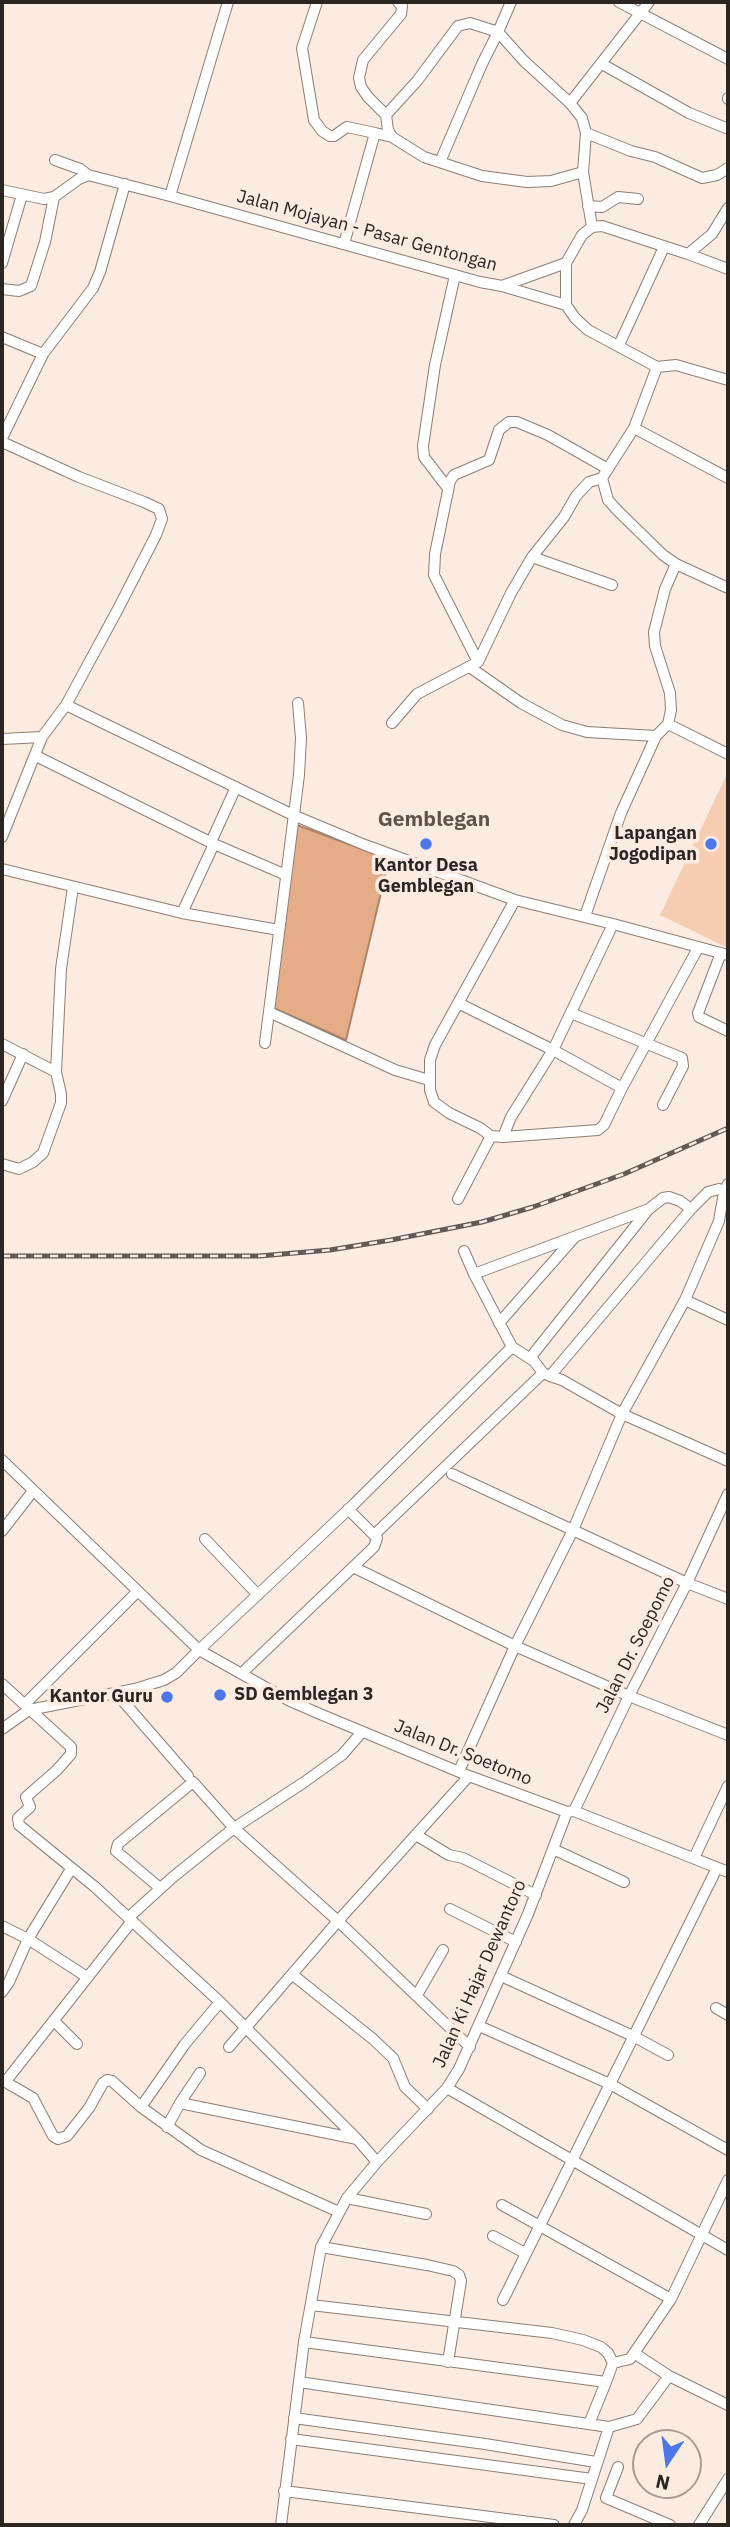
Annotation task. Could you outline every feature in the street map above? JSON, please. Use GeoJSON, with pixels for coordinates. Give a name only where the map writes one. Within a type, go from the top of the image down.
{"type":"FeatureCollection","features":[{"type":"Feature","properties":{"kind":"street"},"geometry":{"type":"LineString","coordinates":[[170,196],[228,2]]}},
{"type":"Feature","properties":{"kind":"street"},"geometry":{"type":"LineString","coordinates":[[317,2],[302,48],[314,120],[322,131],[334,136],[347,127],[392,137],[408,148],[440,162],[482,176],[527,183],[551,181],[583,172]]}},
{"type":"Feature","properties":{"kind":"street"},"geometry":{"type":"LineString","coordinates":[[392,137],[386,115],[368,97],[359,78],[363,60],[401,14],[402,6],[398,2]]}},
{"type":"Feature","properties":{"kind":"street"},"geometry":{"type":"LineString","coordinates":[[440,162],[510,2]]}},
{"type":"Feature","properties":{"kind":"street"},"geometry":{"type":"LineString","coordinates":[[619,2],[728,59]]}},
{"type":"Feature","properties":{"kind":"street"},"geometry":{"type":"LineString","coordinates":[[570,103],[649,2]]}},
{"type":"Feature","properties":{"kind":"street"},"geometry":{"type":"LineString","coordinates":[[386,115],[417,82],[457,26],[470,23],[499,32],[524,61],[570,103],[582,118],[586,133],[583,172],[593,227]]}},
{"type":"Feature","properties":{"kind":"street"},"geometry":{"type":"LineString","coordinates":[[602,64],[689,113],[726,128]]}},
{"type":"Feature","properties":{"kind":"street"},"geometry":{"type":"LineString","coordinates":[[344,244],[374,133]]}},
{"type":"Feature","properties":{"kind":"street"},"geometry":{"type":"LineString","coordinates":[[586,133],[631,151],[655,157],[702,178],[717,175],[728,168]]}},
{"type":"Feature","properties":{"kind":"street","name":"Jalan Mojayan - Pasar Gentongan"},"geometry":{"type":"LineString","coordinates":[[55,159],[80,169],[88,176],[502,286],[566,263]]}},
{"type":"Feature","properties":{"kind":"street"},"geometry":{"type":"LineString","coordinates":[[2,190],[44,199],[54,197],[79,179],[88,176]]}},
{"type":"Feature","properties":{"kind":"street"},"geometry":{"type":"LineString","coordinates":[[2,837],[42,737],[65,705],[156,536],[162,514],[159,509],[144,502],[79,477],[2,440],[43,354],[93,288],[125,184]]}},
{"type":"Feature","properties":{"kind":"street"},"geometry":{"type":"LineString","coordinates":[[2,263],[22,195]]}},
{"type":"Feature","properties":{"kind":"street"},"geometry":{"type":"LineString","coordinates":[[2,289],[19,291],[31,286],[45,242],[54,197]]}},
{"type":"Feature","properties":{"kind":"street"},"geometry":{"type":"LineString","coordinates":[[588,206],[602,207],[618,197],[638,199]]}},
{"type":"Feature","properties":{"kind":"street"},"geometry":{"type":"LineString","coordinates":[[688,254],[712,234],[728,208]]}},
{"type":"Feature","properties":{"kind":"street"},"geometry":{"type":"LineString","coordinates":[[728,270],[602,226],[593,227],[582,235],[566,263],[566,305],[575,318],[589,330],[657,367],[676,365],[728,380]]}},
{"type":"Feature","properties":{"kind":"street"},"geometry":{"type":"LineString","coordinates":[[619,345],[664,247]]}},
{"type":"Feature","properties":{"kind":"street"},"geometry":{"type":"LineString","coordinates":[[447,487],[424,457],[423,446],[435,365],[455,275]]}},
{"type":"Feature","properties":{"kind":"street"},"geometry":{"type":"LineString","coordinates":[[502,286],[566,305]]}},
{"type":"Feature","properties":{"kind":"street"},"geometry":{"type":"LineString","coordinates":[[3,341],[43,354]]}},
{"type":"Feature","properties":{"kind":"street"},"geometry":{"type":"LineString","coordinates":[[392,723],[417,694],[474,665],[532,557],[564,517],[576,496],[589,482],[605,474],[634,428],[657,367]]}},
{"type":"Feature","properties":{"kind":"street"},"geometry":{"type":"LineString","coordinates":[[656,736],[587,732],[562,725],[521,703],[474,665],[434,575],[447,487],[454,475],[489,460],[499,430],[509,422],[517,422],[548,435],[605,474],[608,500],[663,555],[676,564],[727,584]]}},
{"type":"Feature","properties":{"kind":"street"},"geometry":{"type":"LineString","coordinates":[[634,428],[728,478]]}},
{"type":"Feature","properties":{"kind":"street"},"geometry":{"type":"LineString","coordinates":[[532,557],[612,585]]}},
{"type":"Feature","properties":{"kind":"street"},"geometry":{"type":"LineString","coordinates":[[585,916],[621,813],[656,736],[668,724],[671,710],[670,692],[655,646],[654,632],[665,589],[676,564]]}},
{"type":"Feature","properties":{"kind":"street"},"geometry":{"type":"LineString","coordinates":[[265,1043],[299,775],[298,703]]}},
{"type":"Feature","properties":{"kind":"street"},"geometry":{"type":"LineString","coordinates":[[65,705],[293,815],[365,845],[516,900],[724,954],[698,1013],[699,1017],[728,1031]]}},
{"type":"Feature","properties":{"kind":"street"},"geometry":{"type":"LineString","coordinates":[[668,724],[728,754]]}},
{"type":"Feature","properties":{"kind":"street"},"geometry":{"type":"LineString","coordinates":[[2,739],[42,737]]}},
{"type":"Feature","properties":{"kind":"street"},"geometry":{"type":"LineString","coordinates":[[36,756],[213,843],[286,875]]}},
{"type":"Feature","properties":{"kind":"street"},"geometry":{"type":"LineString","coordinates":[[182,913],[236,787]]}},
{"type":"Feature","properties":{"kind":"street"},"geometry":{"type":"LineString","coordinates":[[2,869],[182,913],[279,930]]}},
{"type":"Feature","properties":{"kind":"street"},"geometry":{"type":"LineString","coordinates":[[2,1164],[19,1169],[43,1153],[61,1103],[56,1072],[61,969],[73,887]]}},
{"type":"Feature","properties":{"kind":"street"},"geometry":{"type":"LineString","coordinates":[[516,900],[435,1045],[430,1060],[429,1080],[434,1102],[449,1114],[491,1136],[598,1130],[604,1125],[698,948]]}},
{"type":"Feature","properties":{"kind":"street"},"geometry":{"type":"LineString","coordinates":[[503,1136],[511,1117],[553,1050],[613,924]]}},
{"type":"Feature","properties":{"kind":"street"},"geometry":{"type":"LineString","coordinates":[[458,1003],[622,1088]]}},
{"type":"Feature","properties":{"kind":"street"},"geometry":{"type":"LineString","coordinates":[[269,1012],[395,1070],[429,1080]]}},
{"type":"Feature","properties":{"kind":"street"},"geometry":{"type":"LineString","coordinates":[[571,1013],[682,1058],[684,1061],[663,1105]]}},
{"type":"Feature","properties":{"kind":"street"},"geometry":{"type":"LineString","coordinates":[[2,1044],[56,1072]]}},
{"type":"Feature","properties":{"kind":"street"},"geometry":{"type":"LineString","coordinates":[[2,1101],[23,1054]]}},
{"type":"Feature","properties":{"kind":"street"},"geometry":{"type":"LineString","coordinates":[[458,1199],[491,1136]]}},
{"type":"Feature","properties":{"kind":"street"},"geometry":{"type":"LineString","coordinates":[[229,2047],[416,1835],[464,1773],[515,1646],[573,1530],[622,1414],[685,1300],[719,1221],[726,1188],[708,1192],[546,1375],[374,1535]]}},
{"type":"Feature","properties":{"kind":"street"},"geometry":{"type":"LineString","coordinates":[[474,1274],[649,1209],[669,1197],[680,1200],[691,1209]]}},
{"type":"Feature","properties":{"kind":"street"},"geometry":{"type":"LineString","coordinates":[[530,1358],[649,1209]]}},
{"type":"Feature","properties":{"kind":"street"},"geometry":{"type":"LineString","coordinates":[[499,1323],[576,1236]]}},
{"type":"Feature","properties":{"kind":"street"},"geometry":{"type":"LineString","coordinates":[[464,1251],[512,1347],[530,1358],[546,1375],[562,1380],[622,1414],[728,1461]]}},
{"type":"Feature","properties":{"kind":"street"},"geometry":{"type":"LineString","coordinates":[[685,1300],[728,1320]]}},
{"type":"Feature","properties":{"kind":"street"},"geometry":{"type":"LineString","coordinates":[[27,1707],[116,1693],[169,1677],[348,1510],[512,1347]]}},
{"type":"Feature","properties":{"kind":"street","name":"Jalan Dr. Soetomo"},"geometry":{"type":"LineString","coordinates":[[2,1460],[200,1650],[290,1701],[464,1773],[723,1870]]}},
{"type":"Feature","properties":{"kind":"street"},"geometry":{"type":"LineString","coordinates":[[452,1474],[687,1583],[728,1599]]}},
{"type":"Feature","properties":{"kind":"street"},"geometry":{"type":"LineString","coordinates":[[2,1531],[33,1491]]}},
{"type":"Feature","properties":{"kind":"street","name":"Jalan Dr. Soepomo"},"geometry":{"type":"LineString","coordinates":[[571,1811],[687,1583],[728,1494]]}},
{"type":"Feature","properties":{"kind":"street"},"geometry":{"type":"LineString","coordinates":[[242,1673],[374,1548],[377,1540],[374,1535],[348,1510]]}},
{"type":"Feature","properties":{"kind":"street"},"geometry":{"type":"LineString","coordinates":[[205,1539],[258,1595]]}},
{"type":"Feature","properties":{"kind":"street"},"geometry":{"type":"LineString","coordinates":[[353,1567],[515,1646],[629,1696],[728,1734]]}},
{"type":"Feature","properties":{"kind":"street"},"geometry":{"type":"LineString","coordinates":[[2,1728],[27,1707],[137,1592]]}},
{"type":"Feature","properties":{"kind":"street"},"geometry":{"type":"LineString","coordinates":[[2,1684],[68,1742],[72,1751],[57,1770],[26,1797],[30,1807],[17,1822],[220,2002],[377,2161]]}},
{"type":"Feature","properties":{"kind":"street"},"geometry":{"type":"LineString","coordinates":[[116,1693],[188,1776]]}},
{"type":"Feature","properties":{"kind":"street"},"geometry":{"type":"LineString","coordinates":[[339,2212],[201,2150],[141,2107],[112,2081],[107,2080],[67,2136],[58,2139],[53,2136],[33,2098],[4,2080],[54,2021],[130,1920],[160,1888],[233,1828],[342,1755],[362,1731]]}},
{"type":"Feature","properties":{"kind":"street"},"geometry":{"type":"LineString","coordinates":[[160,1888],[116,1851],[118,1844],[193,1782],[233,1828],[338,1921],[470,2047]]}},
{"type":"Feature","properties":{"kind":"street"},"geometry":{"type":"LineString","coordinates":[[694,1858],[728,1786]]}},
{"type":"Feature","properties":{"kind":"street","name":"Jalan Ki Hajar Dewantoro"},"geometry":{"type":"LineString","coordinates":[[281,2525],[304,2342],[321,2248],[347,2198],[377,2161],[447,2088],[470,2047],[536,1895],[552,1849],[571,1811]]}},
{"type":"Feature","properties":{"kind":"street"},"geometry":{"type":"LineString","coordinates":[[416,1835],[449,1855],[463,1858],[536,1895]]}},
{"type":"Feature","properties":{"kind":"street"},"geometry":{"type":"LineString","coordinates":[[552,1849],[624,1882]]}},
{"type":"Feature","properties":{"kind":"street"},"geometry":{"type":"LineString","coordinates":[[2,1992],[28,1939],[71,1869]]}},
{"type":"Feature","properties":{"kind":"street"},"geometry":{"type":"LineString","coordinates":[[503,2300],[633,2036],[723,1870]]}},
{"type":"Feature","properties":{"kind":"street"},"geometry":{"type":"LineString","coordinates":[[450,1909],[516,1942]]}},
{"type":"Feature","properties":{"kind":"street"},"geometry":{"type":"LineString","coordinates":[[2,1926],[28,1939],[87,1977]]}},
{"type":"Feature","properties":{"kind":"street"},"geometry":{"type":"LineString","coordinates":[[417,1995],[443,1950]]}},
{"type":"Feature","properties":{"kind":"street"},"geometry":{"type":"LineString","coordinates":[[293,1975],[393,2058],[405,2087],[428,2109]]}},
{"type":"Feature","properties":{"kind":"street"},"geometry":{"type":"LineString","coordinates":[[501,1976],[633,2036],[668,2055]]}},
{"type":"Feature","properties":{"kind":"street"},"geometry":{"type":"LineString","coordinates":[[141,2107],[185,2044],[220,2002]]}},
{"type":"Feature","properties":{"kind":"street"},"geometry":{"type":"LineString","coordinates":[[716,2008],[728,2015]]}},
{"type":"Feature","properties":{"kind":"street"},"geometry":{"type":"LineString","coordinates":[[54,2021],[78,2044]]}},
{"type":"Feature","properties":{"kind":"street"},"geometry":{"type":"LineString","coordinates":[[479,2025],[610,2084],[728,2150]]}},
{"type":"Feature","properties":{"kind":"street"},"geometry":{"type":"LineString","coordinates":[[167,2127],[200,2073]]}},
{"type":"Feature","properties":{"kind":"street"},"geometry":{"type":"LineString","coordinates":[[447,2088],[728,2250]]}},
{"type":"Feature","properties":{"kind":"street"},"geometry":{"type":"LineString","coordinates":[[180,2103],[358,2139]]}},
{"type":"Feature","properties":{"kind":"street"},"geometry":{"type":"LineString","coordinates":[[613,2363],[630,2359],[670,2299],[728,2180]]}},
{"type":"Feature","properties":{"kind":"street"},"geometry":{"type":"LineString","coordinates":[[347,2198],[426,2214]]}},
{"type":"Feature","properties":{"kind":"street"},"geometry":{"type":"LineString","coordinates":[[502,2205],[670,2299]]}},
{"type":"Feature","properties":{"kind":"street"},"geometry":{"type":"LineString","coordinates":[[493,2236],[525,2253]]}},
{"type":"Feature","properties":{"kind":"street"},"geometry":{"type":"LineString","coordinates":[[321,2248],[453,2271],[461,2281],[448,2362]]}},
{"type":"Feature","properties":{"kind":"street"},"geometry":{"type":"LineString","coordinates":[[311,2305],[525,2329],[570,2337],[601,2347],[613,2363],[589,2424]]}},
{"type":"Feature","properties":{"kind":"street"},"geometry":{"type":"LineString","coordinates":[[304,2342],[606,2382]]}},
{"type":"Feature","properties":{"kind":"street"},"geometry":{"type":"LineString","coordinates":[[634,2353],[668,2376],[728,2405]]}},
{"type":"Feature","properties":{"kind":"street"},"geometry":{"type":"LineString","coordinates":[[299,2382],[609,2427],[637,2419],[668,2376]]}},
{"type":"Feature","properties":{"kind":"street"},"geometry":{"type":"LineString","coordinates":[[294,2418],[597,2462]]}},
{"type":"Feature","properties":{"kind":"street"},"geometry":{"type":"LineString","coordinates":[[574,2525],[609,2427]]}},
{"type":"Feature","properties":{"kind":"street"},"geometry":{"type":"LineString","coordinates":[[291,2439],[592,2479]]}},
{"type":"Feature","properties":{"kind":"street"},"geometry":{"type":"LineString","coordinates":[[618,2467],[606,2498],[670,2525]]}},
{"type":"Feature","properties":{"kind":"street"},"geometry":{"type":"LineString","coordinates":[[699,2525],[728,2481]]}},
{"type":"Feature","properties":{"kind":"street"},"geometry":{"type":"LineString","coordinates":[[285,2491],[554,2525]]}},
{"type":"Feature","properties":{"kind":"shaded area","name":"Lapangan Jogodipan"},"geometry":{"type":"Polygon","coordinates":[[[728,772],[728,948],[660,915],[728,772]]]}},
{"type":"Feature","properties":{"kind":"shaded area"},"geometry":{"type":"Polygon","coordinates":[[[297,825],[389,859],[346,1040],[271,1007],[297,825]]]}},
{"type":"Feature","properties":{"kind":"railway"},"geometry":{"type":"LineString","coordinates":[[2,1256],[259,1256],[330,1250],[391,1240],[482,1222],[533,1207],[624,1174],[728,1128]]}},
{"type":"Feature","properties":{"kind":"place","name":"Kantor Desa Gemblegan"},"geometry":{"type":"Point","coordinates":[426,844]}},
{"type":"Feature","properties":{"kind":"place","name":"Lapangan Jogodipan"},"geometry":{"type":"Point","coordinates":[711,844]}},
{"type":"Feature","properties":{"kind":"place","name":"SD Gemblegan 3"},"geometry":{"type":"Point","coordinates":[220,1695]}},
{"type":"Feature","properties":{"kind":"place","name":"Kantor Guru"},"geometry":{"type":"Point","coordinates":[167,1697]}},
{"type":"Feature","properties":{"kind":"district","name":"Gemblegan"},"geometry":{"type":"Point","coordinates":[434,820]}}]}
